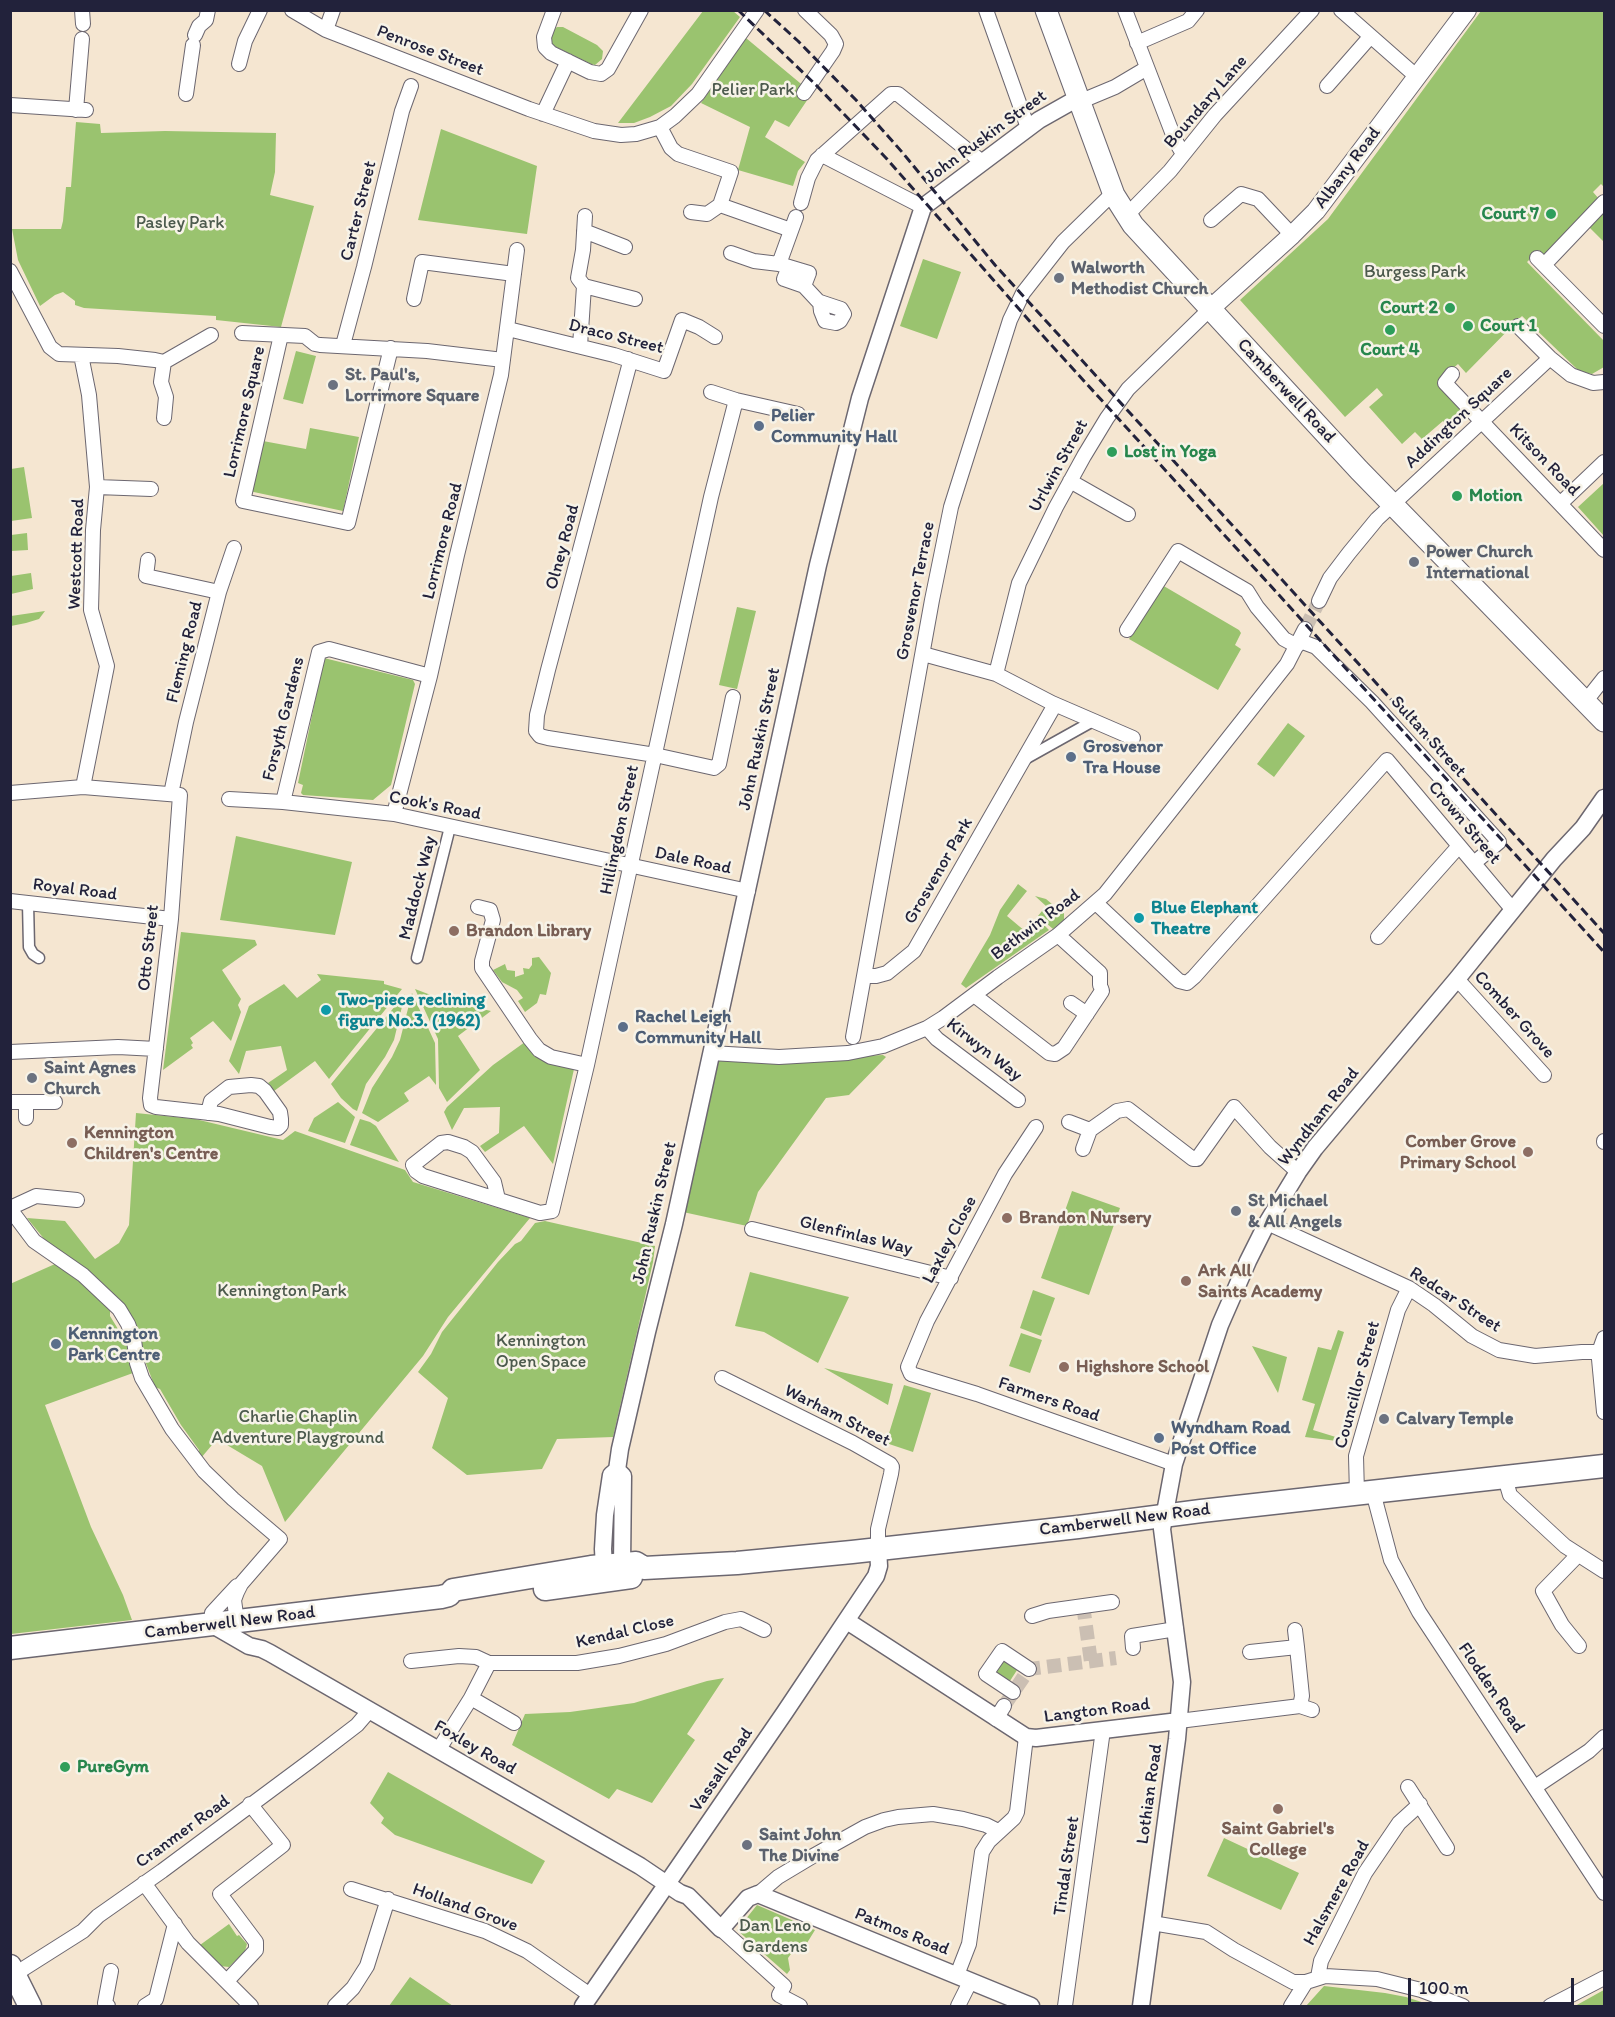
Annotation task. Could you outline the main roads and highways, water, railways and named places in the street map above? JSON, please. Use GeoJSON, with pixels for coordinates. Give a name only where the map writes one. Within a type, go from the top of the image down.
{"type":"FeatureCollection","features":[{"type":"Feature","properties":{"kind":"highway","name":"Camberwell New Road"},"geometry":{"type":"LineString","coordinates":[[10,1648],[449,1595],[454,1599],[464,1598],[622,1570],[737,1563],[878,1549],[1605,1466]]}},
{"type":"Feature","properties":{"kind":"highway"},"geometry":{"type":"LineString","coordinates":[[12,1969],[30,2007]]}},
{"type":"Feature","properties":{"kind":"main road","name":"Camberwell Road"},"geometry":{"type":"LineString","coordinates":[[1046,10],[1114,195],[1126,216],[1393,505],[1605,721]]}},
{"type":"Feature","properties":{"kind":"main road","name":"Albany Road"},"geometry":{"type":"LineString","coordinates":[[1210,309],[1293,235],[1325,200],[1467,10]]}},
{"type":"Feature","properties":{"kind":"tunnel"},"geometry":{"type":"LineString","coordinates":[[1305,629],[1319,601]]}},
{"type":"Feature","properties":{"kind":"tunnel"},"geometry":{"type":"LineString","coordinates":[[1083,1605],[1091,1662]]}},
{"type":"Feature","properties":{"kind":"tunnel"},"geometry":{"type":"LineString","coordinates":[[1004,1706],[1029,1669],[1116,1658]]}},
{"type":"Feature","properties":{"kind":"railway"},"geometry":{"type":"LineString","coordinates":[[738,10],[816,85],[886,158],[1034,326],[1604,952]]}},
{"type":"Feature","properties":{"kind":"railway"},"geometry":{"type":"LineString","coordinates":[[764,10],[856,100],[995,265],[1604,933]]}},
{"type":"Feature","properties":{"kind":"place","name":"Court 7"},"geometry":{"type":"Point","coordinates":[1551,214]}},
{"type":"Feature","properties":{"kind":"place","name":"Walworth Methodist Church"},"geometry":{"type":"Point","coordinates":[1059,278]}},
{"type":"Feature","properties":{"kind":"place","name":"Court 2"},"geometry":{"type":"Point","coordinates":[1450,308]}},
{"type":"Feature","properties":{"kind":"place","name":"Court 1"},"geometry":{"type":"Point","coordinates":[1468,326]}},
{"type":"Feature","properties":{"kind":"place","name":"Court 4"},"geometry":{"type":"Point","coordinates":[1390,330]}},
{"type":"Feature","properties":{"kind":"place","name":"St. Paul's, Lorrimore Square"},"geometry":{"type":"Point","coordinates":[333,385]}},
{"type":"Feature","properties":{"kind":"place","name":"Pelier Community Hall"},"geometry":{"type":"Point","coordinates":[759,426]}},
{"type":"Feature","properties":{"kind":"place","name":"Lost in Yoga"},"geometry":{"type":"Point","coordinates":[1112,452]}},
{"type":"Feature","properties":{"kind":"place","name":"Motion"},"geometry":{"type":"Point","coordinates":[1457,496]}},
{"type":"Feature","properties":{"kind":"place","name":"Power Church International"},"geometry":{"type":"Point","coordinates":[1414,562]}},
{"type":"Feature","properties":{"kind":"place","name":"Grosvenor Tra House"},"geometry":{"type":"Point","coordinates":[1071,757]}},
{"type":"Feature","properties":{"kind":"place","name":"Blue Elephant Theatre"},"geometry":{"type":"Point","coordinates":[1139,918]}},
{"type":"Feature","properties":{"kind":"place","name":"Brandon Library"},"geometry":{"type":"Point","coordinates":[454,931]}},
{"type":"Feature","properties":{"kind":"place","name":"Two-piece reclining figure No.3. (1962)"},"geometry":{"type":"Point","coordinates":[326,1010]}},
{"type":"Feature","properties":{"kind":"place","name":"Rachel Leigh Community Hall"},"geometry":{"type":"Point","coordinates":[623,1027]}},
{"type":"Feature","properties":{"kind":"place","name":"Saint Agnes Church"},"geometry":{"type":"Point","coordinates":[32,1078]}},
{"type":"Feature","properties":{"kind":"place","name":"Kennington Children's Centre"},"geometry":{"type":"Point","coordinates":[72,1143]}},
{"type":"Feature","properties":{"kind":"place","name":"Comber Grove Primary School"},"geometry":{"type":"Point","coordinates":[1528,1152]}},
{"type":"Feature","properties":{"kind":"place","name":"St Michael & All Angels"},"geometry":{"type":"Point","coordinates":[1236,1211]}},
{"type":"Feature","properties":{"kind":"place","name":"Brandon Nursery"},"geometry":{"type":"Point","coordinates":[1007,1218]}},
{"type":"Feature","properties":{"kind":"place","name":"Ark All Saints Academy"},"geometry":{"type":"Point","coordinates":[1186,1281]}},
{"type":"Feature","properties":{"kind":"place","name":"Kennington Park Centre"},"geometry":{"type":"Point","coordinates":[56,1344]}},
{"type":"Feature","properties":{"kind":"place","name":"Highshore School"},"geometry":{"type":"Point","coordinates":[1064,1367]}},
{"type":"Feature","properties":{"kind":"place","name":"Calvary Temple"},"geometry":{"type":"Point","coordinates":[1384,1419]}},
{"type":"Feature","properties":{"kind":"place","name":"Wyndham Road Post Office"},"geometry":{"type":"Point","coordinates":[1159,1438]}},
{"type":"Feature","properties":{"kind":"place","name":"PureGym"},"geometry":{"type":"Point","coordinates":[65,1767]}},
{"type":"Feature","properties":{"kind":"place","name":"Saint Gabriel's College"},"geometry":{"type":"Point","coordinates":[1278,1809]}},
{"type":"Feature","properties":{"kind":"place","name":"Saint John The Divine"},"geometry":{"type":"Point","coordinates":[747,1845]}},
{"type":"Feature","properties":{"kind":"park label","name":"Pelier Park"},"geometry":{"type":"Point","coordinates":[753,90]}},
{"type":"Feature","properties":{"kind":"park label","name":"Pasley Park"},"geometry":{"type":"Point","coordinates":[180,223]}},
{"type":"Feature","properties":{"kind":"park label","name":"Burgess Park"},"geometry":{"type":"Point","coordinates":[1415,272]}},
{"type":"Feature","properties":{"kind":"park label","name":"Kennington Park"},"geometry":{"type":"Point","coordinates":[282,1291]}},
{"type":"Feature","properties":{"kind":"park label","name":"Kennington Open Space"},"geometry":{"type":"Point","coordinates":[541,1351]}},
{"type":"Feature","properties":{"kind":"park label","name":"Charlie Chaplin Adventure Playground"},"geometry":{"type":"Point","coordinates":[298,1427]}},
{"type":"Feature","properties":{"kind":"park label","name":"Dan Leno Gardens"},"geometry":{"type":"Point","coordinates":[775,1936]}}]}
